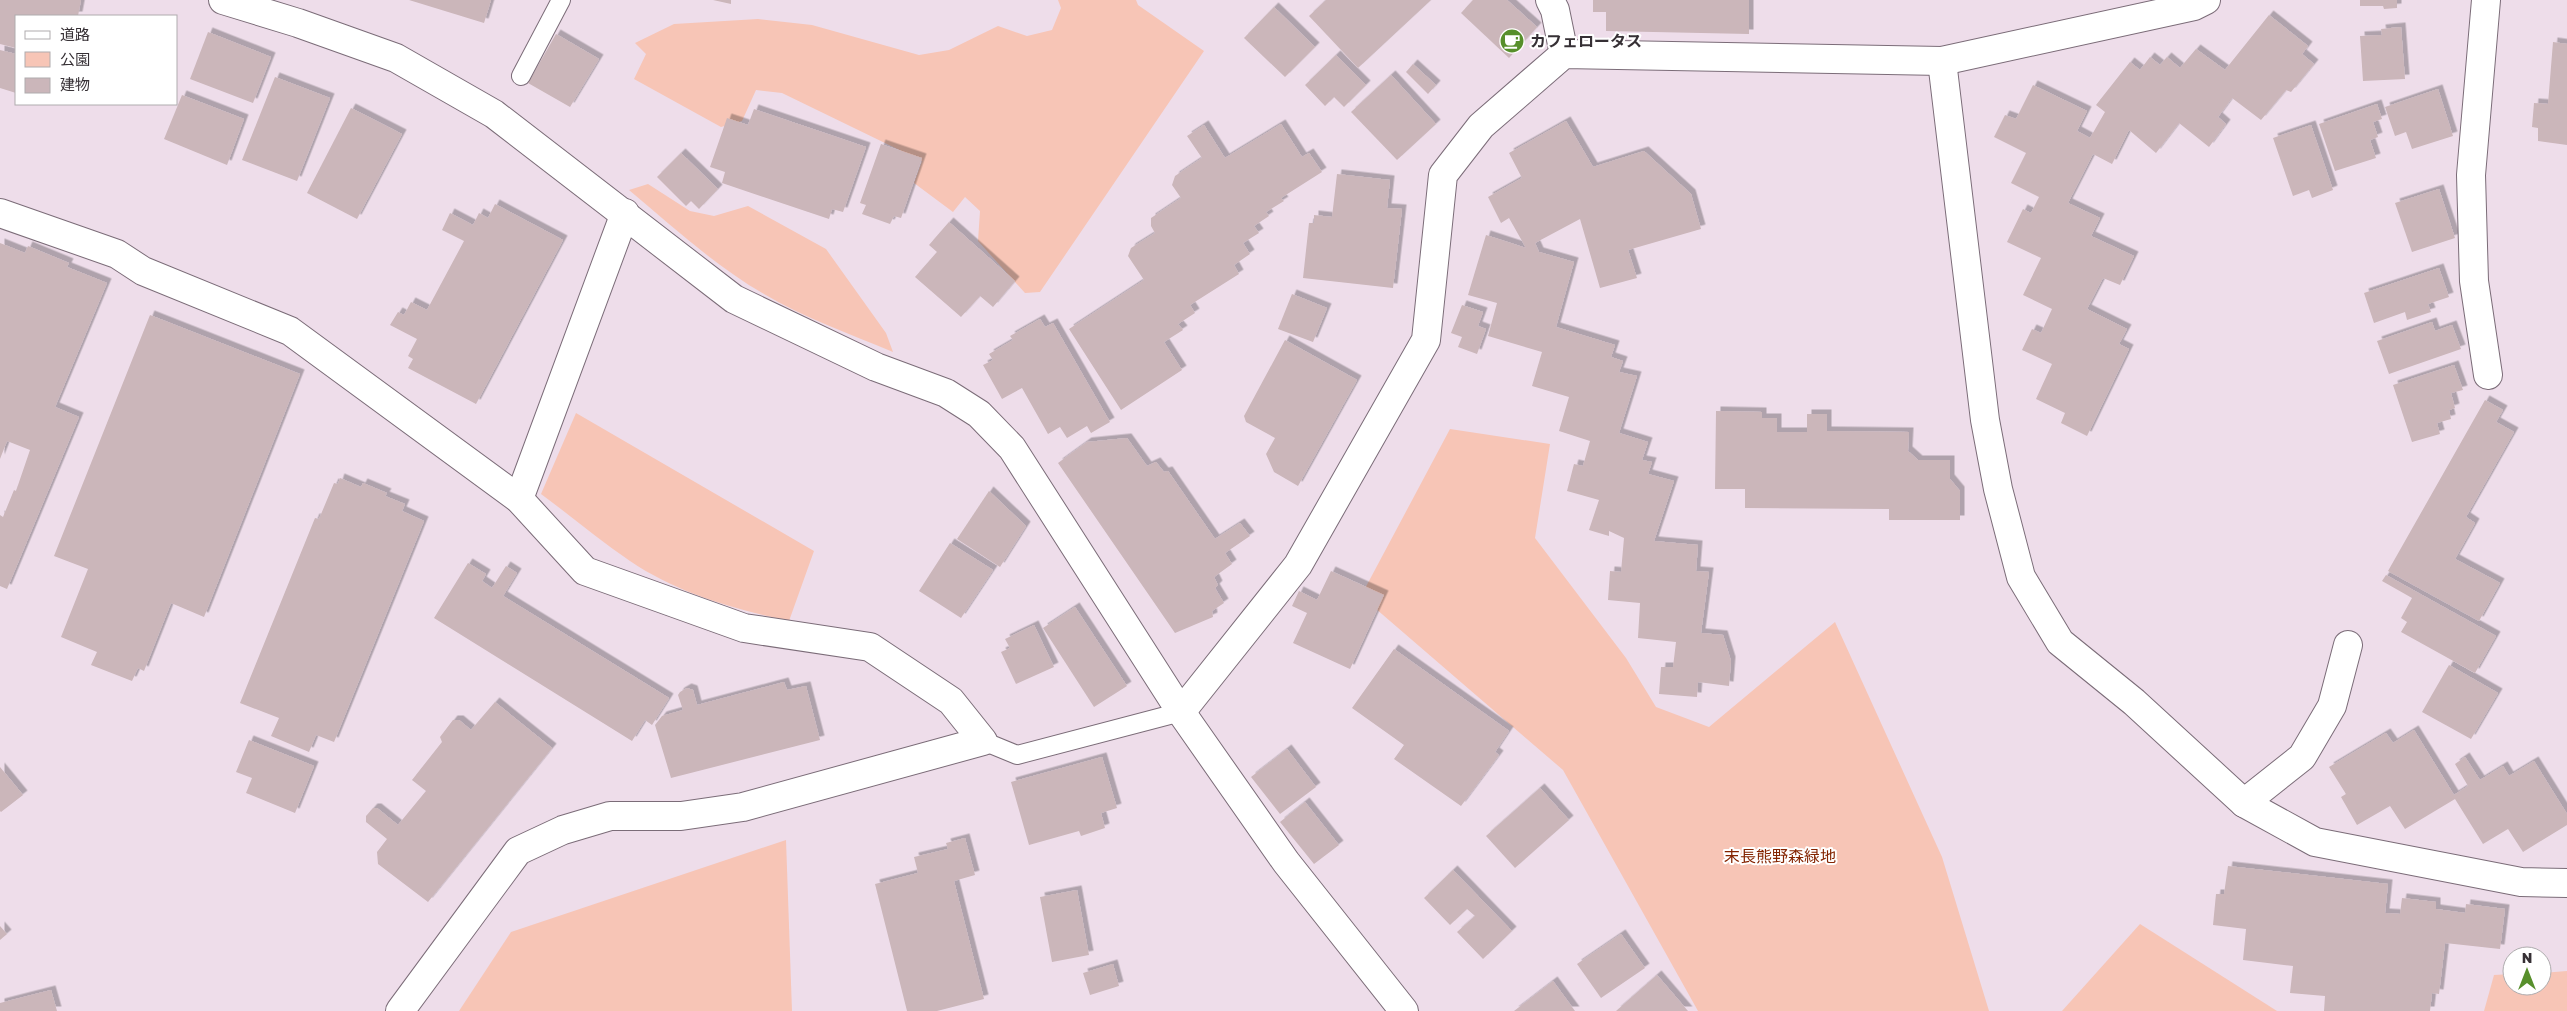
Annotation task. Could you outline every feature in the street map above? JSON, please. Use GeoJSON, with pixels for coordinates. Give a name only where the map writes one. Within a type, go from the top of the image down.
{"type":"FeatureCollection","features":[{"type":"Feature","properties":{"kind":"street"},"geometry":{"type":"LineString","coordinates":[[223,0],[298,23],[396,58],[494,114],[734,299],[876,368],[946,393],[979,414],[1012,448],[1181,712],[1286,862],[1404,1011]]}},
{"type":"Feature","properties":{"kind":"street"},"geometry":{"type":"LineString","coordinates":[[1550,0],[1555,10],[1564,54]]}},
{"type":"Feature","properties":{"kind":"street"},"geometry":{"type":"LineString","coordinates":[[1181,712],[1298,565],[1426,340],[1443,175],[1481,126],[1564,54],[1942,61],[2194,6],[2206,0]]}},
{"type":"Feature","properties":{"kind":"street"},"geometry":{"type":"LineString","coordinates":[[2486,0],[2471,175],[2474,281],[2488,375]]}},
{"type":"Feature","properties":{"kind":"street"},"geometry":{"type":"LineString","coordinates":[[1942,61],[1985,420],[1998,490],[2021,577],[2060,642],[2134,702],[2244,803],[2315,842],[2521,882],[2567,883]]}},
{"type":"Feature","properties":{"kind":"street"},"geometry":{"type":"LineString","coordinates":[[0,213],[116,254],[143,271],[290,331],[519,499],[585,570],[744,628],[870,647],[951,701],[983,741],[743,807],[682,816],[610,816],[563,830],[518,851],[400,1011]]}},
{"type":"Feature","properties":{"kind":"street"},"geometry":{"type":"LineString","coordinates":[[519,499],[625,214]]}},
{"type":"Feature","properties":{"kind":"street"},"geometry":{"type":"LineString","coordinates":[[2244,803],[2302,757],[2332,706],[2348,646]]}},
{"type":"Feature","properties":{"kind":"lane"},"geometry":{"type":"LineString","coordinates":[[521,76],[561,0]]}},
{"type":"Feature","properties":{"kind":"lane"},"geometry":{"type":"LineString","coordinates":[[983,741],[1016,755],[1181,712]]}},
{"type":"Feature","properties":{"kind":"green space"},"geometry":{"type":"Polygon","coordinates":[[[1058,0],[1136,0],[1138,5],[1204,51],[1040,292],[1025,293],[978,241],[980,211],[965,197],[953,212],[914,183],[922,161],[782,93],[756,90],[742,121],[721,127],[634,79],[646,54],[635,43],[674,24],[758,19],[812,25],[919,55],[949,50],[998,26],[1027,36],[1052,30],[1061,8],[1058,0]]]}},
{"type":"Feature","properties":{"kind":"green space"},"geometry":{"type":"Polygon","coordinates":[[[648,184],[690,211],[714,216],[748,206],[826,249],[886,333],[893,352],[795,311],[728,271],[629,190],[648,184]]]}},
{"type":"Feature","properties":{"kind":"green space"},"geometry":{"type":"Polygon","coordinates":[[[576,413],[814,551],[789,621],[727,605],[686,591],[667,582],[630,561],[541,494],[576,413]]]}},
{"type":"Feature","properties":{"kind":"green space","name":"末長熊野森緑地"},"geometry":{"type":"Polygon","coordinates":[[[1450,429],[1550,444],[1535,538],[1626,658],[1656,707],[1709,727],[1835,622],[1942,857],[1989,1011],[1698,1011],[1563,770],[1361,596],[1450,429]]]}},
{"type":"Feature","properties":{"kind":"green space"},"geometry":{"type":"Polygon","coordinates":[[[786,840],[792,1011],[459,1011],[511,932],[786,840]]]}},
{"type":"Feature","properties":{"kind":"green space"},"geometry":{"type":"Polygon","coordinates":[[[2140,924],[2277,1011],[2062,1011],[2140,924]]]}},
{"type":"Feature","properties":{"kind":"green space"},"geometry":{"type":"Polygon","coordinates":[[[2567,971],[2567,1011],[2484,1011],[2494,975],[2502,975],[2502,996],[2552,996],[2552,972],[2567,971]]]}},
{"type":"Feature","properties":{"kind":"building"},"geometry":{"type":"Polygon","coordinates":[[[0,0],[81,0],[78,15],[15,15],[15,48],[0,44],[0,0]]]}},
{"type":"Feature","properties":{"kind":"building"},"geometry":{"type":"Polygon","coordinates":[[[409,0],[491,0],[484,23],[409,0]]]}},
{"type":"Feature","properties":{"kind":"building"},"geometry":{"type":"Polygon","coordinates":[[[713,0],[731,0],[731,4],[713,0]]]}},
{"type":"Feature","properties":{"kind":"building"},"geometry":{"type":"Polygon","coordinates":[[[1326,0],[1431,0],[1358,68],[1309,16],[1326,0]]]}},
{"type":"Feature","properties":{"kind":"building"},"geometry":{"type":"Polygon","coordinates":[[[1473,0],[1507,0],[1537,27],[1509,58],[1461,13],[1473,0]]]}},
{"type":"Feature","properties":{"kind":"building"},"geometry":{"type":"Polygon","coordinates":[[[1593,0],[1749,0],[1749,34],[1606,31],[1606,12],[1593,12],[1593,0]]]}},
{"type":"Feature","properties":{"kind":"building"},"geometry":{"type":"Polygon","coordinates":[[[2360,0],[2397,0],[2397,8],[2384,9],[2383,6],[2360,6],[2360,0]]]}},
{"type":"Feature","properties":{"kind":"building"},"geometry":{"type":"Polygon","coordinates":[[[1274,7],[1315,47],[1285,77],[1244,38],[1274,7]]]}},
{"type":"Feature","properties":{"kind":"building"},"geometry":{"type":"Polygon","coordinates":[[[2269,15],[2308,46],[2302,54],[2314,64],[2291,92],[2286,90],[2261,120],[2232,98],[2218,117],[2226,124],[2209,147],[2179,123],[2156,153],[2129,130],[2112,164],[2093,154],[2068,203],[2100,218],[2091,236],[2134,256],[2120,285],[2103,278],[2087,309],[2127,329],[2119,344],[2129,349],[2087,436],[2061,423],[2065,413],[2036,399],[2052,364],[2022,350],[2032,329],[2041,333],[2052,309],[2023,295],[2041,258],[2007,242],[2023,209],[2031,213],[2039,197],[2011,183],[2026,153],[1994,137],[2005,115],[2016,119],[2033,85],[2087,111],[2077,131],[2090,138],[2105,112],[2096,105],[2130,62],[2140,70],[2150,57],[2160,65],[2167,57],[2180,68],[2196,49],[2225,70],[2269,15]]]}},
{"type":"Feature","properties":{"kind":"building"},"geometry":{"type":"Polygon","coordinates":[[[2401,27],[2405,79],[2363,81],[2360,36],[2382,35],[2381,29],[2401,27]]]}},
{"type":"Feature","properties":{"kind":"building"},"geometry":{"type":"Polygon","coordinates":[[[208,32],[271,57],[253,103],[190,79],[208,32]]]}},
{"type":"Feature","properties":{"kind":"building"},"geometry":{"type":"Polygon","coordinates":[[[556,34],[599,59],[570,107],[528,83],[556,34]]]}},
{"type":"Feature","properties":{"kind":"building"},"geometry":{"type":"Polygon","coordinates":[[[2553,42],[2567,44],[2567,145],[2538,141],[2538,128],[2532,127],[2534,103],[2548,104],[2553,42]]]}},
{"type":"Feature","properties":{"kind":"building"},"geometry":{"type":"Polygon","coordinates":[[[0,50],[15,54],[15,93],[0,88],[0,50]]]}},
{"type":"Feature","properties":{"kind":"building"},"geometry":{"type":"Polygon","coordinates":[[[1336,55],[1366,85],[1344,107],[1334,97],[1325,106],[1305,85],[1336,55]]]}},
{"type":"Feature","properties":{"kind":"building"},"geometry":{"type":"Polygon","coordinates":[[[1413,64],[1436,85],[1428,94],[1406,72],[1413,64]]]}},
{"type":"Feature","properties":{"kind":"building"},"geometry":{"type":"Polygon","coordinates":[[[1391,75],[1436,124],[1397,160],[1351,112],[1391,75]]]}},
{"type":"Feature","properties":{"kind":"building"},"geometry":{"type":"Polygon","coordinates":[[[275,77],[330,98],[297,181],[242,160],[275,77]]]}},
{"type":"Feature","properties":{"kind":"building"},"geometry":{"type":"Polygon","coordinates":[[[2438,89],[2453,136],[2412,149],[2406,132],[2395,136],[2385,107],[2438,89]]]}},
{"type":"Feature","properties":{"kind":"building"},"geometry":{"type":"Polygon","coordinates":[[[182,95],[244,119],[227,165],[164,139],[182,95]]]}},
{"type":"Feature","properties":{"kind":"building"},"geometry":{"type":"Polygon","coordinates":[[[2377,104],[2382,119],[2373,122],[2378,137],[2370,140],[2376,158],[2335,171],[2319,124],[2377,104]]]}},
{"type":"Feature","properties":{"kind":"building"},"geometry":{"type":"Polygon","coordinates":[[[351,108],[402,134],[357,219],[307,193],[351,108]]]}},
{"type":"Feature","properties":{"kind":"building"},"geometry":{"type":"Polygon","coordinates":[[[754,109],[866,147],[843,212],[832,209],[829,219],[722,183],[725,172],[710,167],[727,118],[748,125],[754,109]]]}},
{"type":"Feature","properties":{"kind":"building"},"geometry":{"type":"Polygon","coordinates":[[[1566,121],[1593,167],[1644,151],[1691,194],[1701,229],[1628,250],[1637,278],[1600,288],[1580,219],[1535,243],[1539,252],[1574,262],[1556,327],[1615,345],[1611,357],[1623,361],[1619,372],[1637,376],[1619,433],[1648,442],[1642,460],[1652,462],[1648,474],[1674,481],[1654,541],[1698,545],[1696,571],[1709,572],[1701,633],[1723,635],[1731,661],[1729,686],[1698,682],[1697,697],[1659,694],[1661,667],[1673,667],[1676,642],[1638,638],[1640,603],[1608,600],[1610,571],[1621,572],[1624,538],[1609,531],[1609,536],[1589,530],[1599,500],[1567,491],[1574,464],[1583,466],[1590,441],[1559,431],[1569,397],[1532,386],[1542,352],[1488,336],[1497,303],[1468,295],[1486,235],[1526,248],[1509,218],[1501,223],[1488,197],[1522,178],[1509,153],[1566,121]]]}},
{"type":"Feature","properties":{"kind":"building"},"geometry":{"type":"Polygon","coordinates":[[[1281,124],[1302,157],[1309,153],[1322,172],[1281,198],[1284,201],[1266,212],[1269,216],[1254,226],[1259,233],[1243,243],[1250,254],[1234,265],[1239,274],[1190,305],[1195,313],[1178,324],[1183,330],[1164,342],[1182,370],[1121,410],[1069,329],[1144,280],[1128,256],[1131,248],[1155,233],[1151,226],[1151,218],[1181,198],[1172,185],[1175,176],[1202,158],[1187,136],[1204,125],[1225,158],[1281,124]]]}},
{"type":"Feature","properties":{"kind":"building"},"geometry":{"type":"Polygon","coordinates":[[[2311,125],[2333,190],[2312,198],[2309,190],[2293,196],[2273,138],[2311,125]]]}},
{"type":"Feature","properties":{"kind":"building"},"geometry":{"type":"Polygon","coordinates":[[[881,144],[922,158],[901,218],[894,216],[890,224],[862,214],[866,205],[860,203],[881,144]]]}},
{"type":"Feature","properties":{"kind":"building"},"geometry":{"type":"Polygon","coordinates":[[[681,153],[718,189],[699,209],[691,201],[686,206],[657,177],[681,153]]]}},
{"type":"Feature","properties":{"kind":"building"},"geometry":{"type":"Polygon","coordinates":[[[1337,174],[1390,180],[1387,208],[1402,209],[1393,288],[1303,278],[1309,223],[1314,223],[1314,215],[1332,217],[1337,174]]]}},
{"type":"Feature","properties":{"kind":"building"},"geometry":{"type":"Polygon","coordinates":[[[2439,189],[2455,238],[2412,252],[2395,203],[2439,189]]]}},
{"type":"Feature","properties":{"kind":"building"},"geometry":{"type":"Polygon","coordinates":[[[495,204],[563,240],[476,404],[408,368],[413,359],[408,356],[417,339],[390,325],[398,312],[404,315],[411,302],[427,310],[464,241],[442,230],[450,213],[473,225],[479,213],[488,218],[495,204]]]}},
{"type":"Feature","properties":{"kind":"building"},"geometry":{"type":"Polygon","coordinates":[[[949,222],[1015,281],[993,307],[980,296],[961,317],[915,277],[937,252],[929,245],[949,222]]]}},
{"type":"Feature","properties":{"kind":"building"},"geometry":{"type":"Polygon","coordinates":[[[0,243],[25,253],[28,246],[69,263],[67,267],[107,283],[55,407],[79,417],[7,589],[0,586],[0,515],[3,517],[14,490],[16,491],[30,450],[7,441],[0,459],[0,243]]]}},
{"type":"Feature","properties":{"kind":"building"},"geometry":{"type":"Polygon","coordinates":[[[2439,268],[2449,297],[2428,304],[2431,312],[2407,320],[2405,312],[2374,323],[2364,293],[2439,268]]]}},
{"type":"Feature","properties":{"kind":"building"},"geometry":{"type":"Polygon","coordinates":[[[1292,294],[1327,308],[1313,342],[1278,329],[1292,294]]]}},
{"type":"Feature","properties":{"kind":"building"},"geometry":{"type":"Polygon","coordinates":[[[1462,305],[1483,312],[1478,326],[1486,329],[1477,354],[1458,347],[1462,337],[1451,333],[1462,305]]]}},
{"type":"Feature","properties":{"kind":"building"},"geometry":{"type":"Polygon","coordinates":[[[150,315],[300,374],[204,617],[171,603],[144,671],[138,668],[132,681],[91,665],[97,652],[61,637],[88,569],[54,556],[150,315]]]}},
{"type":"Feature","properties":{"kind":"building"},"geometry":{"type":"Polygon","coordinates":[[[1040,319],[1045,327],[1053,323],[1110,422],[1091,433],[1087,426],[1067,438],[1060,427],[1048,434],[1022,388],[1002,399],[983,365],[993,360],[989,354],[1013,340],[1010,336],[1040,319]]]}},
{"type":"Feature","properties":{"kind":"building"},"geometry":{"type":"Polygon","coordinates":[[[2432,322],[2435,331],[2452,325],[2461,349],[2389,374],[2377,341],[2432,322]]]}},
{"type":"Feature","properties":{"kind":"building"},"geometry":{"type":"Polygon","coordinates":[[[1285,340],[1357,380],[1298,486],[1274,472],[1266,454],[1275,438],[1246,422],[1244,416],[1285,340]]]}},
{"type":"Feature","properties":{"kind":"building"},"geometry":{"type":"Polygon","coordinates":[[[2454,365],[2463,390],[2451,393],[2455,408],[2449,410],[2451,419],[2437,423],[2440,434],[2412,442],[2393,385],[2454,365]]]}},
{"type":"Feature","properties":{"kind":"building"},"geometry":{"type":"Polygon","coordinates":[[[2485,400],[2503,410],[2496,422],[2514,432],[2466,517],[2475,523],[2455,559],[2500,583],[2479,621],[2388,571],[2485,400]]]}},
{"type":"Feature","properties":{"kind":"building"},"geometry":{"type":"Polygon","coordinates":[[[1716,411],[1762,412],[1762,418],[1777,418],[1777,432],[1807,432],[1807,414],[1827,414],[1827,431],[1909,432],[1908,451],[1918,460],[1950,460],[1950,479],[1960,491],[1960,520],[1889,520],[1889,509],[1745,508],[1745,489],[1715,489],[1716,411]]]}},
{"type":"Feature","properties":{"kind":"building"},"geometry":{"type":"Polygon","coordinates":[[[1127,438],[1147,466],[1156,462],[1164,472],[1168,471],[1215,539],[1240,523],[1250,536],[1225,553],[1232,564],[1214,577],[1218,585],[1215,588],[1224,603],[1212,611],[1213,617],[1175,633],[1058,463],[1087,442],[1127,438]]]}},
{"type":"Feature","properties":{"kind":"building"},"geometry":{"type":"Polygon","coordinates":[[[340,478],[361,487],[363,483],[387,493],[385,496],[405,504],[402,511],[424,521],[334,742],[316,735],[309,752],[271,736],[279,718],[240,703],[315,518],[319,519],[334,483],[338,484],[340,478]]]}},
{"type":"Feature","properties":{"kind":"building"},"geometry":{"type":"Polygon","coordinates":[[[989,491],[1026,526],[1000,567],[957,539],[989,491]]]}},
{"type":"Feature","properties":{"kind":"building"},"geometry":{"type":"Polygon","coordinates":[[[950,543],[993,570],[961,618],[919,591],[950,543]]]}},
{"type":"Feature","properties":{"kind":"building"},"geometry":{"type":"Polygon","coordinates":[[[468,563],[486,574],[482,581],[492,588],[506,566],[517,573],[503,596],[669,698],[652,725],[645,720],[632,741],[434,618],[468,563]]]}},
{"type":"Feature","properties":{"kind":"building"},"geometry":{"type":"Polygon","coordinates":[[[1331,571],[1384,595],[1350,669],[1293,643],[1307,613],[1292,606],[1299,591],[1317,600],[1331,571]]]}},
{"type":"Feature","properties":{"kind":"building"},"geometry":{"type":"Polygon","coordinates":[[[2386,575],[2496,636],[2475,673],[2401,632],[2407,622],[2401,618],[2412,598],[2382,581],[2386,575]]]}},
{"type":"Feature","properties":{"kind":"building"},"geometry":{"type":"Polygon","coordinates":[[[1075,607],[1127,686],[1094,707],[1043,628],[1075,607]]]}},
{"type":"Feature","properties":{"kind":"building"},"geometry":{"type":"Polygon","coordinates":[[[1034,625],[1054,667],[1016,684],[1001,652],[1010,648],[1005,639],[1034,625]]]}},
{"type":"Feature","properties":{"kind":"building"},"geometry":{"type":"Polygon","coordinates":[[[1394,649],[1509,731],[1495,752],[1499,755],[1461,806],[1394,759],[1404,745],[1352,708],[1394,649]]]}},
{"type":"Feature","properties":{"kind":"building"},"geometry":{"type":"Polygon","coordinates":[[[2449,665],[2498,693],[2471,739],[2422,712],[2449,665]]]}},
{"type":"Feature","properties":{"kind":"building"},"geometry":{"type":"Polygon","coordinates":[[[784,682],[787,690],[806,686],[820,740],[671,778],[655,725],[662,716],[683,710],[678,695],[680,692],[687,688],[693,690],[697,705],[784,682]]]}},
{"type":"Feature","properties":{"kind":"building"},"geometry":{"type":"Polygon","coordinates":[[[495,702],[552,748],[428,902],[378,864],[377,852],[387,839],[366,822],[366,816],[373,808],[377,808],[398,825],[426,791],[412,780],[442,742],[440,737],[453,720],[459,720],[471,730],[495,702]]]}},
{"type":"Feature","properties":{"kind":"building"},"geometry":{"type":"Polygon","coordinates":[[[2414,730],[2454,795],[2468,786],[2455,764],[2465,757],[2480,780],[2503,766],[2509,776],[2534,761],[2567,814],[2567,825],[2523,852],[2508,829],[2483,844],[2455,799],[2405,829],[2390,806],[2357,825],[2341,797],[2346,794],[2329,767],[2386,733],[2393,743],[2414,730]]]}},
{"type":"Feature","properties":{"kind":"building"},"geometry":{"type":"Polygon","coordinates":[[[249,740],[314,766],[295,813],[246,793],[252,778],[236,772],[249,740]]]}},
{"type":"Feature","properties":{"kind":"building"},"geometry":{"type":"Polygon","coordinates":[[[1287,749],[1316,787],[1280,814],[1251,777],[1287,749]]]}},
{"type":"Feature","properties":{"kind":"building"},"geometry":{"type":"Polygon","coordinates":[[[1102,757],[1117,808],[1101,813],[1105,828],[1081,836],[1079,831],[1029,845],[1011,782],[1102,757]]]}},
{"type":"Feature","properties":{"kind":"building"},"geometry":{"type":"Polygon","coordinates":[[[0,767],[23,795],[1,812],[0,811],[0,767]]]}},
{"type":"Feature","properties":{"kind":"building"},"geometry":{"type":"Polygon","coordinates":[[[1540,788],[1569,820],[1515,868],[1486,836],[1540,788]]]}},
{"type":"Feature","properties":{"kind":"building"},"geometry":{"type":"Polygon","coordinates":[[[1305,802],[1339,845],[1314,864],[1280,822],[1305,802]]]}},
{"type":"Feature","properties":{"kind":"building"},"geometry":{"type":"Polygon","coordinates":[[[965,838],[975,875],[954,881],[984,999],[937,1011],[907,1011],[875,884],[918,873],[914,857],[948,849],[946,843],[965,838]]]}},
{"type":"Feature","properties":{"kind":"building"},"geometry":{"type":"Polygon","coordinates":[[[2228,866],[2388,884],[2385,913],[2400,914],[2402,898],[2436,902],[2436,909],[2465,913],[2466,904],[2505,909],[2500,949],[2445,943],[2439,994],[2432,993],[2430,1011],[2324,1011],[2325,996],[2290,993],[2293,966],[2243,960],[2246,929],[2213,925],[2216,894],[2224,894],[2228,866]]]}},
{"type":"Feature","properties":{"kind":"building"},"geometry":{"type":"Polygon","coordinates":[[[1453,870],[1512,931],[1483,959],[1457,932],[1475,916],[1467,909],[1450,925],[1424,898],[1453,870]]]}},
{"type":"Feature","properties":{"kind":"building"},"geometry":{"type":"Polygon","coordinates":[[[1077,890],[1089,955],[1052,962],[1040,897],[1077,890]]]}},
{"type":"Feature","properties":{"kind":"building"},"geometry":{"type":"Polygon","coordinates":[[[0,926],[7,934],[0,940],[0,926]]]}},
{"type":"Feature","properties":{"kind":"building"},"geometry":{"type":"Polygon","coordinates":[[[1621,934],[1645,968],[1601,998],[1577,964],[1621,934]]]}},
{"type":"Feature","properties":{"kind":"building"},"geometry":{"type":"Polygon","coordinates":[[[1113,964],[1119,986],[1090,995],[1083,973],[1113,964]]]}},
{"type":"Feature","properties":{"kind":"building"},"geometry":{"type":"Polygon","coordinates":[[[1657,975],[1688,1011],[1616,1011],[1657,975]]]}},
{"type":"Feature","properties":{"kind":"building"},"geometry":{"type":"Polygon","coordinates":[[[1553,981],[1575,1011],[1514,1011],[1553,981]]]}},
{"type":"Feature","properties":{"kind":"building"},"geometry":{"type":"Polygon","coordinates":[[[51,990],[57,1011],[0,1011],[0,1003],[51,990]]]}},
{"type":"Feature","properties":{"kind":"place","name":"カフェロータス"},"geometry":{"type":"Point","coordinates":[1512,41]}}]}
